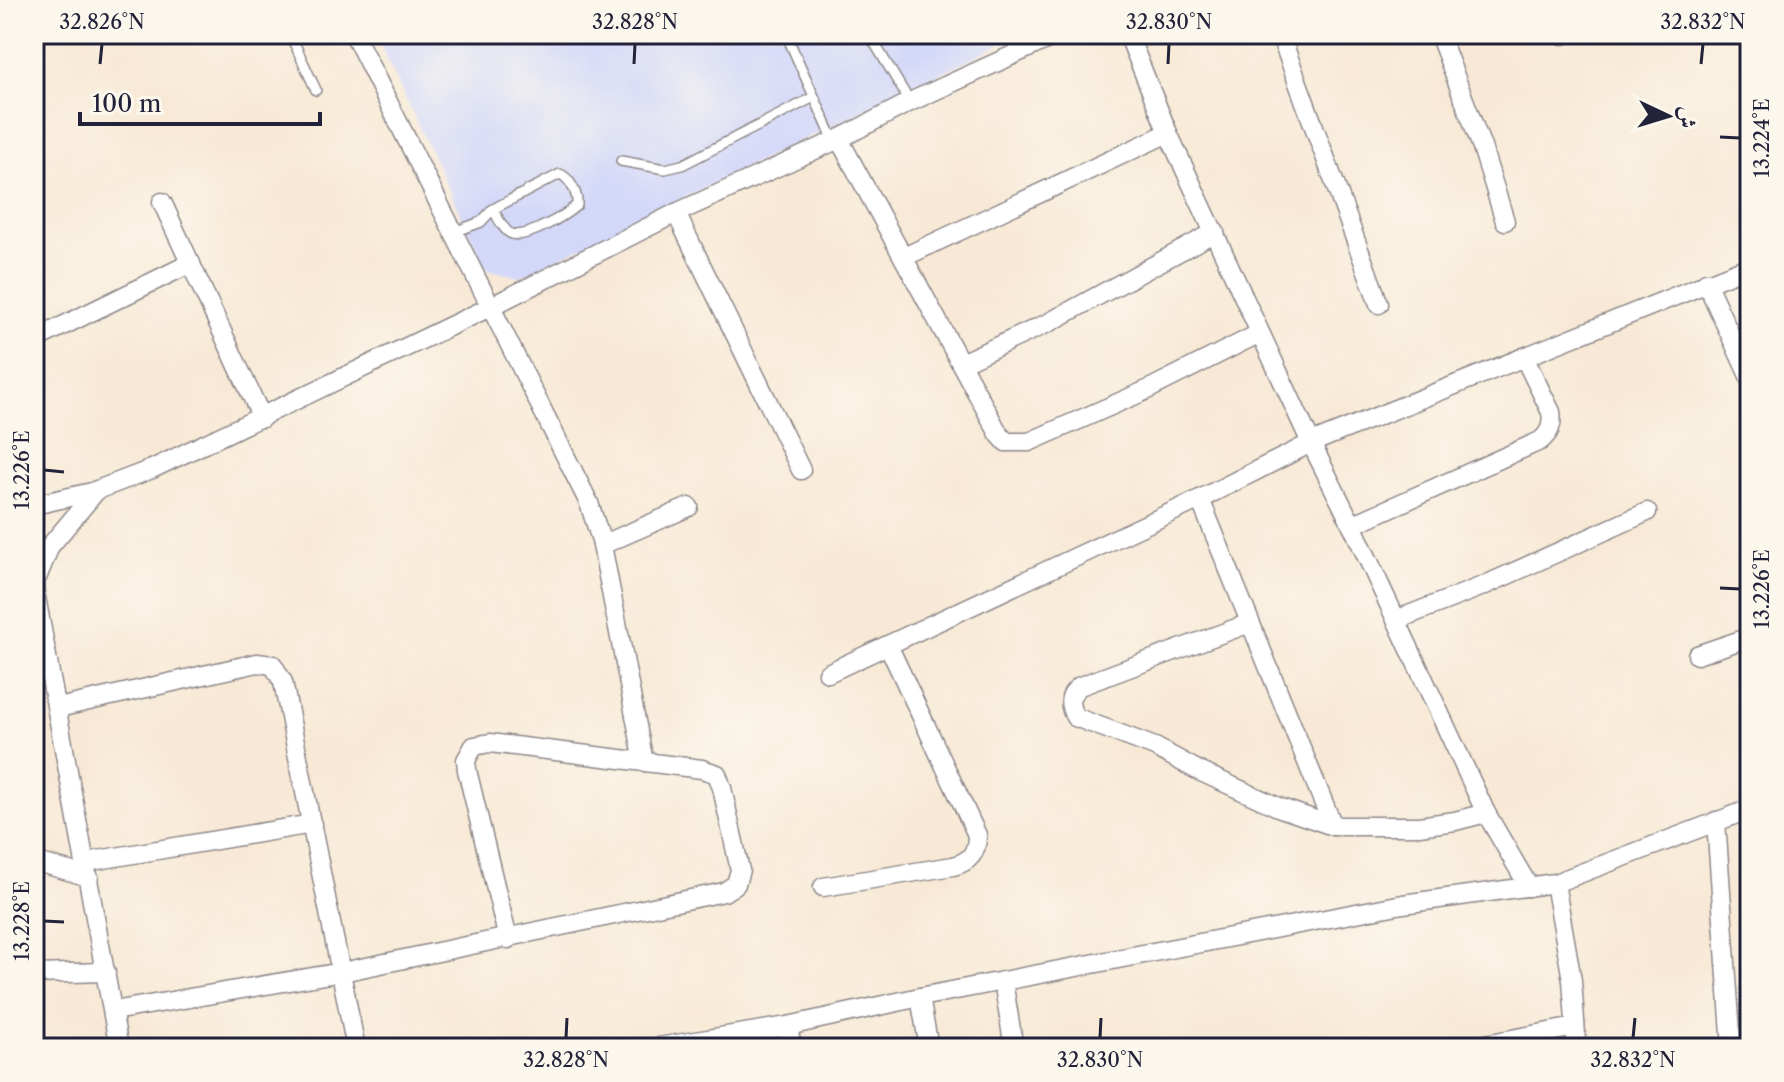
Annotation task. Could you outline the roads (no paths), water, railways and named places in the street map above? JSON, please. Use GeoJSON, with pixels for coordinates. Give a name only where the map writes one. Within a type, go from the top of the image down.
{"type":"FeatureCollection","features":[{"type":"Feature","properties":{"kind":"street"},"geometry":{"type":"LineString","coordinates":[[354,34],[589,503],[602,545],[644,762]]}},
{"type":"Feature","properties":{"kind":"street"},"geometry":{"type":"LineString","coordinates":[[34,505],[97,490],[152,469],[490,307],[676,213],[1059,34]]}},
{"type":"Feature","properties":{"kind":"street"},"geometry":{"type":"LineString","coordinates":[[1128,34],[1168,133],[1311,443],[1486,813],[1529,887]]}},
{"type":"Feature","properties":{"kind":"street"},"geometry":{"type":"LineString","coordinates":[[1280,34],[1379,304]]}},
{"type":"Feature","properties":{"kind":"street"},"geometry":{"type":"LineString","coordinates":[[1439,34],[1482,147],[1505,221]]}},
{"type":"Feature","properties":{"kind":"street"},"geometry":{"type":"LineString","coordinates":[[904,257],[1168,133]]}},
{"type":"Feature","properties":{"kind":"street"},"geometry":{"type":"LineString","coordinates":[[836,140],[1006,442],[1029,442],[1147,390],[1260,333]]}},
{"type":"Feature","properties":{"kind":"street"},"geometry":{"type":"LineString","coordinates":[[162,202],[262,418]]}},
{"type":"Feature","properties":{"kind":"street"},"geometry":{"type":"LineString","coordinates":[[676,213],[801,470]]}},
{"type":"Feature","properties":{"kind":"street"},"geometry":{"type":"LineString","coordinates":[[961,363],[1050,322],[1215,232]]}},
{"type":"Feature","properties":{"kind":"street"},"geometry":{"type":"LineString","coordinates":[[34,340],[191,263]]}},
{"type":"Feature","properties":{"kind":"street"},"geometry":{"type":"LineString","coordinates":[[828,673],[1200,499],[1311,443],[1750,266]]}},
{"type":"Feature","properties":{"kind":"street"},"geometry":{"type":"LineString","coordinates":[[1706,282],[1750,378]]}},
{"type":"Feature","properties":{"kind":"street"},"geometry":{"type":"LineString","coordinates":[[1352,525],[1540,441],[1547,435],[1551,427],[1551,412],[1524,357]]}},
{"type":"Feature","properties":{"kind":"street"},"geometry":{"type":"LineString","coordinates":[[97,490],[50,546],[34,584],[119,1048]]}},
{"type":"Feature","properties":{"kind":"street"},"geometry":{"type":"LineString","coordinates":[[1200,499],[1333,826]]}},
{"type":"Feature","properties":{"kind":"street"},"geometry":{"type":"LineString","coordinates":[[602,545],[689,507]]}},
{"type":"Feature","properties":{"kind":"street"},"geometry":{"type":"LineString","coordinates":[[1396,620],[1483,586],[1647,512]]}},
{"type":"Feature","properties":{"kind":"street"},"geometry":{"type":"LineString","coordinates":[[1250,623],[1080,686],[1069,700],[1070,709],[1075,717],[1155,747],[1278,807],[1333,826],[1419,826],[1486,813]]}},
{"type":"Feature","properties":{"kind":"street"},"geometry":{"type":"LineString","coordinates":[[1697,655],[1750,637]]}},
{"type":"Feature","properties":{"kind":"street"},"geometry":{"type":"LineString","coordinates":[[823,887],[953,866],[969,860],[975,852],[977,835],[888,645]]}},
{"type":"Feature","properties":{"kind":"street"},"geometry":{"type":"LineString","coordinates":[[58,708],[257,663],[273,665],[283,682],[356,1048]]}},
{"type":"Feature","properties":{"kind":"street"},"geometry":{"type":"LineString","coordinates":[[113,1011],[342,972],[508,939],[724,892],[736,884],[740,870],[717,774],[644,762],[479,743],[469,751],[467,770],[508,939]]}},
{"type":"Feature","properties":{"kind":"street"},"geometry":{"type":"LineString","coordinates":[[652,1048],[788,1026],[920,997],[1389,907],[1555,883],[1750,809]]}},
{"type":"Feature","properties":{"kind":"street"},"geometry":{"type":"LineString","coordinates":[[1716,821],[1732,1048]]}},
{"type":"Feature","properties":{"kind":"street"},"geometry":{"type":"LineString","coordinates":[[34,861],[88,869],[312,824]]}},
{"type":"Feature","properties":{"kind":"street"},"geometry":{"type":"LineString","coordinates":[[1555,883],[1572,980],[1577,1048]]}},
{"type":"Feature","properties":{"kind":"street"},"geometry":{"type":"LineString","coordinates":[[34,974],[106,972]]}},
{"type":"Feature","properties":{"kind":"street"},"geometry":{"type":"LineString","coordinates":[[1003,981],[1014,1048]]}},
{"type":"Feature","properties":{"kind":"street"},"geometry":{"type":"LineString","coordinates":[[920,997],[929,1048]]}},
{"type":"Feature","properties":{"kind":"street"},"geometry":{"type":"LineString","coordinates":[[788,1026],[792,1048]]}},
{"type":"Feature","properties":{"kind":"street"},"geometry":{"type":"LineString","coordinates":[[1472,1047],[1575,1027]]}},
{"type":"Feature","properties":{"kind":"lane"},"geometry":{"type":"LineString","coordinates":[[290,34],[316,90]]}},
{"type":"Feature","properties":{"kind":"lane"},"geometry":{"type":"LineString","coordinates":[[786,34],[836,140]]}},
{"type":"Feature","properties":{"kind":"lane"},"geometry":{"type":"LineString","coordinates":[[869,34],[910,102]]}},
{"type":"Feature","properties":{"kind":"lane"},"geometry":{"type":"LineString","coordinates":[[621,161],[665,169],[682,165],[814,97]]}},
{"type":"Feature","properties":{"kind":"lane"},"geometry":{"type":"LineString","coordinates":[[452,232],[481,222],[493,209],[560,174],[570,183],[578,200],[577,205],[563,215],[536,230],[516,235],[507,231],[493,209]]}}]}
